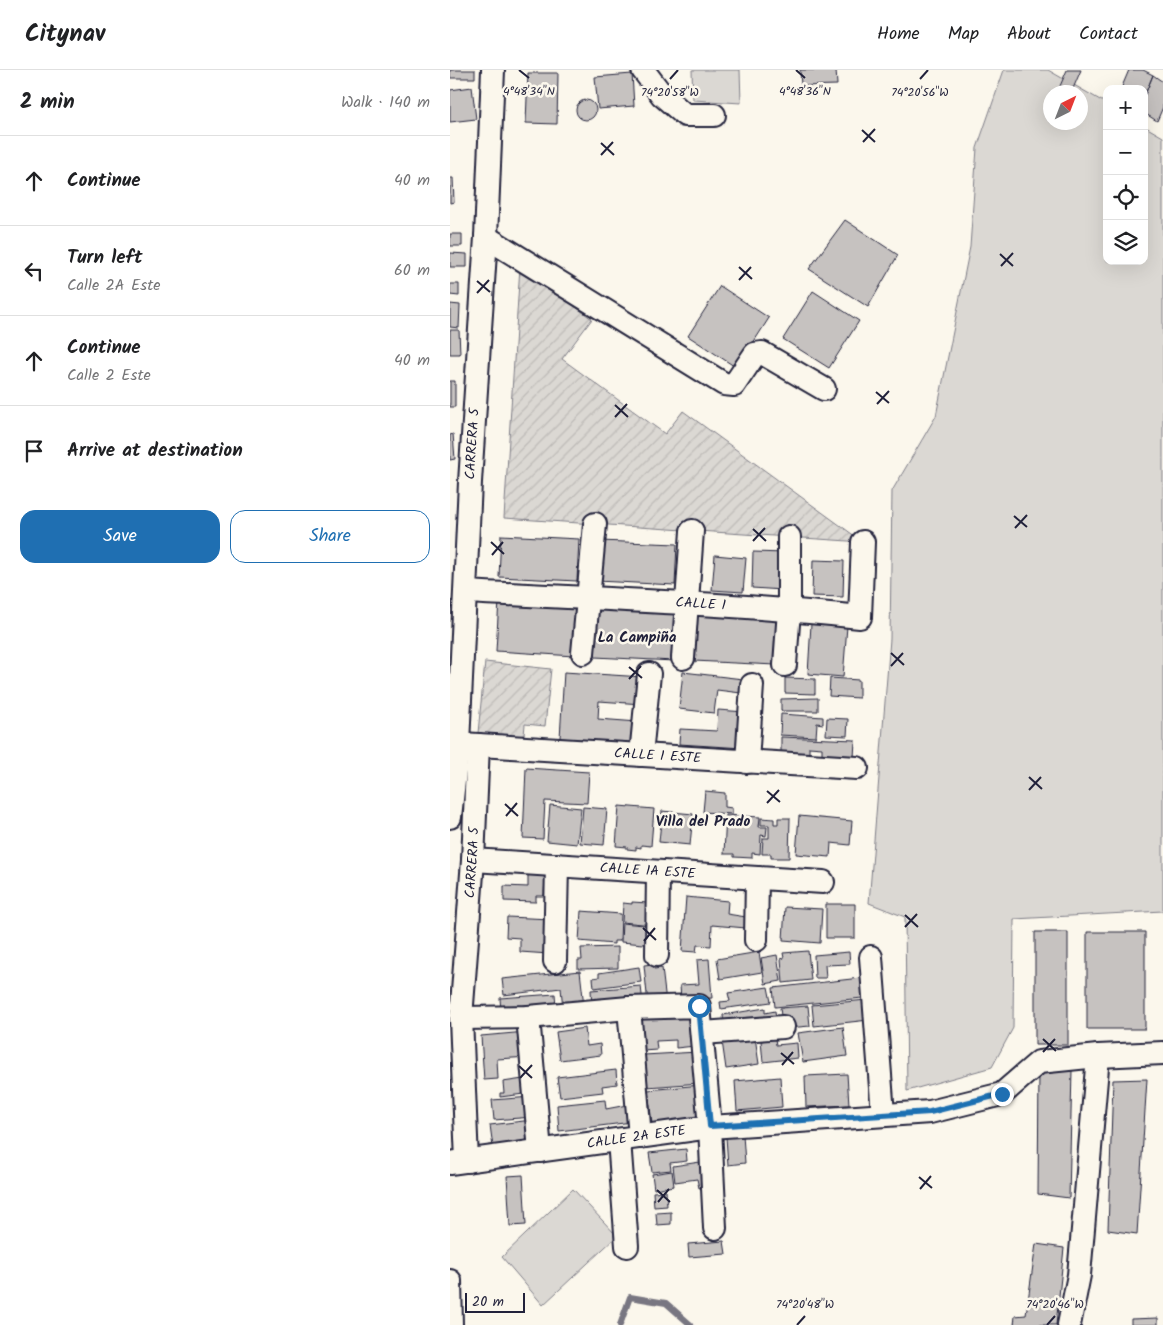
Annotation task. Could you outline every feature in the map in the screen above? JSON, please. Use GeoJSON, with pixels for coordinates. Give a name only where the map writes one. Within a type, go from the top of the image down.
{"type":"FeatureCollection","features":[{"type":"Feature","properties":{"kind":"street","name":"CARRERA 5"},"geometry":{"type":"LineString","coordinates":[[459,1162],[460,1018],[473,860],[468,744],[466,592],[460,483],[486,237],[493,70]]}},
{"type":"Feature","properties":{"kind":"street"},"geometry":{"type":"LineString","coordinates":[[642,70],[662,95],[685,115],[714,115]]}},
{"type":"Feature","properties":{"kind":"street"},"geometry":{"type":"LineString","coordinates":[[486,237],[724,384],[734,385],[755,354],[762,353],[824,389]]}},
{"type":"Feature","properties":{"kind":"street"},"geometry":{"type":"LineString","coordinates":[[583,653],[594,524]]}},
{"type":"Feature","properties":{"kind":"street"},"geometry":{"type":"LineString","coordinates":[[682,658],[692,531]]}},
{"type":"Feature","properties":{"kind":"street"},"geometry":{"type":"LineString","coordinates":[[785,665],[789,610],[789,537]]}},
{"type":"Feature","properties":{"kind":"street","name":"CALLE 1"},"geometry":{"type":"LineString","coordinates":[[466,592],[687,603],[789,610],[860,618],[863,542]]}},
{"type":"Feature","properties":{"kind":"street"},"geometry":{"type":"LineString","coordinates":[[641,755],[649,674]]}},
{"type":"Feature","properties":{"kind":"street"},"geometry":{"type":"LineString","coordinates":[[747,762],[752,685]]}},
{"type":"Feature","properties":{"kind":"street","name":"CARRERA 5"},"geometry":{"type":"LineString","coordinates":[[450,817],[468,744]]}},
{"type":"Feature","properties":{"kind":"street","name":"CALLE 1 ESTE"},"geometry":{"type":"LineString","coordinates":[[468,744],[857,768]]}},
{"type":"Feature","properties":{"kind":"street","name":"CALLE 1A ESTE"},"geometry":{"type":"LineString","coordinates":[[473,860],[823,882]]}},
{"type":"Feature","properties":{"kind":"street"},"geometry":{"type":"LineString","coordinates":[[556,960],[557,865]]}},
{"type":"Feature","properties":{"kind":"street"},"geometry":{"type":"LineString","coordinates":[[657,955],[658,872]]}},
{"type":"Feature","properties":{"kind":"street"},"geometry":{"type":"LineString","coordinates":[[756,940],[757,878]]}},
{"type":"Feature","properties":{"kind":"street"},"geometry":{"type":"LineString","coordinates":[[871,957],[883,1114]]}},
{"type":"Feature","properties":{"kind":"street"},"geometry":{"type":"LineString","coordinates":[[460,1018],[528,1017],[629,1008],[699,1006],[703,1033],[710,1126],[715,1228]]}},
{"type":"Feature","properties":{"kind":"street"},"geometry":{"type":"LineString","coordinates":[[627,1246],[630,1138],[629,1008]]}},
{"type":"Feature","properties":{"kind":"street"},"geometry":{"type":"LineString","coordinates":[[528,1017],[540,1151]]}},
{"type":"Feature","properties":{"kind":"street"},"geometry":{"type":"LineString","coordinates":[[703,1033],[783,1027]]}},
{"type":"Feature","properties":{"kind":"street","name":"CALLE 2A ESTE"},"geometry":{"type":"LineString","coordinates":[[459,1162],[710,1126],[930,1112],[1002,1094],[1039,1062],[1098,1056],[1163,1053]]}},
{"type":"Feature","properties":{"kind":"street"},"geometry":{"type":"LineString","coordinates":[[1068,1325],[1079,1275],[1098,1056]]}},
{"type":"Feature","properties":{"kind":"street"},"geometry":{"type":"LineString","coordinates":[[450,1281],[451,1325]]}},
{"type":"Feature","properties":{"kind":"shaded area"},"geometry":{"type":"Polygon","coordinates":[[[692,70],[740,70],[741,103],[693,100],[692,70]]]}},
{"type":"Feature","properties":{"kind":"shaded area"},"geometry":{"type":"Polygon","coordinates":[[[1004,70],[1048,70],[1074,85],[1043,85],[1043,130],[1088,130],[1088,93],[1103,102],[1103,265],[1148,265],[1148,128],[1163,137],[1163,911],[1014,919],[1013,1028],[992,1067],[907,1091],[905,917],[869,903],[890,639],[892,491],[936,416],[970,247],[977,148],[1004,70]]]}},
{"type":"Feature","properties":{"kind":"shaded area"},"geometry":{"type":"Polygon","coordinates":[[[520,266],[592,319],[562,359],[665,434],[683,411],[863,542],[504,518],[520,266]]]}},
{"type":"Feature","properties":{"kind":"shaded area"},"geometry":{"type":"Polygon","coordinates":[[[485,662],[551,669],[545,726],[525,724],[523,747],[477,743],[485,662]]]}},
{"type":"Feature","properties":{"kind":"shaded area"},"geometry":{"type":"Polygon","coordinates":[[[573,1189],[617,1236],[543,1305],[502,1257],[573,1189]]]}},
{"type":"Feature","properties":{"kind":"building"},"geometry":{"type":"Polygon","coordinates":[[[450,70],[475,70],[475,78],[450,78],[450,70]]]}},
{"type":"Feature","properties":{"kind":"building"},"geometry":{"type":"Polygon","coordinates":[[[800,70],[836,70],[837,85],[801,86],[800,70]]]}},
{"type":"Feature","properties":{"kind":"building"},"geometry":{"type":"Polygon","coordinates":[[[1067,70],[1081,70],[1075,85],[1060,85],[1067,70]]]}},
{"type":"Feature","properties":{"kind":"building"},"geometry":{"type":"Polygon","coordinates":[[[1129,70],[1143,70],[1153,75],[1148,87],[1148,85],[1123,85],[1129,70]]]}},
{"type":"Feature","properties":{"kind":"building"},"geometry":{"type":"Polygon","coordinates":[[[528,73],[558,73],[557,124],[526,123],[528,73]]]}},
{"type":"Feature","properties":{"kind":"building"},"geometry":{"type":"Polygon","coordinates":[[[632,74],[634,106],[598,109],[595,77],[632,74]]]}},
{"type":"Feature","properties":{"kind":"building"},"geometry":{"type":"Polygon","coordinates":[[[1153,75],[1163,82],[1163,107],[1157,121],[1148,115],[1148,87],[1153,75]]]}},
{"type":"Feature","properties":{"kind":"building"},"geometry":{"type":"Polygon","coordinates":[[[472,87],[476,119],[450,122],[450,90],[472,87]]]}},
{"type":"Feature","properties":{"kind":"building"},"geometry":{"type":"Polygon","coordinates":[[[586,100],[593,103],[596,110],[593,117],[586,120],[579,117],[576,110],[579,103],[586,100]]]}},
{"type":"Feature","properties":{"kind":"building"},"geometry":{"type":"Polygon","coordinates":[[[450,178],[453,178],[454,202],[450,203],[450,178]]]}},
{"type":"Feature","properties":{"kind":"building"},"geometry":{"type":"Polygon","coordinates":[[[845,220],[898,255],[868,307],[809,269],[845,220]]]}},
{"type":"Feature","properties":{"kind":"building"},"geometry":{"type":"Polygon","coordinates":[[[450,234],[462,234],[462,246],[450,246],[450,234]]]}},
{"type":"Feature","properties":{"kind":"building"},"geometry":{"type":"Polygon","coordinates":[[[450,253],[467,254],[467,267],[450,267],[450,253]]]}},
{"type":"Feature","properties":{"kind":"building"},"geometry":{"type":"Polygon","coordinates":[[[450,284],[459,284],[459,296],[450,295],[450,284]]]}},
{"type":"Feature","properties":{"kind":"building"},"geometry":{"type":"Polygon","coordinates":[[[720,286],[769,318],[737,368],[688,336],[720,286]]]}},
{"type":"Feature","properties":{"kind":"building"},"geometry":{"type":"Polygon","coordinates":[[[813,291],[859,321],[829,368],[783,339],[813,291]]]}},
{"type":"Feature","properties":{"kind":"building"},"geometry":{"type":"Polygon","coordinates":[[[450,304],[460,305],[459,328],[450,327],[450,304]]]}},
{"type":"Feature","properties":{"kind":"building"},"geometry":{"type":"Polygon","coordinates":[[[450,330],[459,330],[460,354],[450,354],[450,330]]]}},
{"type":"Feature","properties":{"kind":"building"},"geometry":{"type":"Polygon","coordinates":[[[450,381],[455,381],[455,407],[450,407],[450,381]]]}},
{"type":"Feature","properties":{"kind":"building"},"geometry":{"type":"Polygon","coordinates":[[[453,434],[455,459],[450,460],[450,435],[453,434]]]}},
{"type":"Feature","properties":{"kind":"building"},"geometry":{"type":"Polygon","coordinates":[[[501,535],[579,539],[577,581],[499,577],[501,535]]]}},
{"type":"Feature","properties":{"kind":"building"},"geometry":{"type":"Polygon","coordinates":[[[599,541],[677,544],[675,585],[597,581],[599,541]]]}},
{"type":"Feature","properties":{"kind":"building"},"geometry":{"type":"Polygon","coordinates":[[[753,552],[785,553],[783,590],[752,588],[753,552]]]}},
{"type":"Feature","properties":{"kind":"building"},"geometry":{"type":"Polygon","coordinates":[[[715,555],[746,558],[743,592],[712,590],[715,555]]]}},
{"type":"Feature","properties":{"kind":"building"},"geometry":{"type":"Polygon","coordinates":[[[813,560],[844,561],[843,597],[812,596],[813,560]]]}},
{"type":"Feature","properties":{"kind":"building"},"geometry":{"type":"Polygon","coordinates":[[[499,600],[577,605],[574,656],[496,651],[499,600]]]}},
{"type":"Feature","properties":{"kind":"building"},"geometry":{"type":"Polygon","coordinates":[[[597,607],[676,611],[674,661],[595,657],[597,607]]]}},
{"type":"Feature","properties":{"kind":"building"},"geometry":{"type":"Polygon","coordinates":[[[697,611],[777,616],[775,665],[694,661],[697,611]]]}},
{"type":"Feature","properties":{"kind":"building"},"geometry":{"type":"Polygon","coordinates":[[[811,624],[847,626],[843,677],[808,674],[811,624]]]}},
{"type":"Feature","properties":{"kind":"building"},"geometry":{"type":"Polygon","coordinates":[[[564,672],[643,677],[642,704],[599,701],[598,719],[638,722],[637,743],[560,738],[564,672]]]}},
{"type":"Feature","properties":{"kind":"building"},"geometry":{"type":"Polygon","coordinates":[[[683,672],[743,679],[741,693],[717,690],[714,713],[679,709],[683,672]]]}},
{"type":"Feature","properties":{"kind":"building"},"geometry":{"type":"Polygon","coordinates":[[[785,678],[815,679],[815,694],[785,693],[785,678]]]}},
{"type":"Feature","properties":{"kind":"building"},"geometry":{"type":"Polygon","coordinates":[[[830,678],[859,680],[859,698],[829,696],[830,678]]]}},
{"type":"Feature","properties":{"kind":"building"},"geometry":{"type":"Polygon","coordinates":[[[818,698],[818,711],[781,711],[781,699],[818,698]]]}},
{"type":"Feature","properties":{"kind":"building"},"geometry":{"type":"Polygon","coordinates":[[[718,710],[745,712],[743,748],[679,744],[680,729],[717,731],[718,710]]]}},
{"type":"Feature","properties":{"kind":"building"},"geometry":{"type":"Polygon","coordinates":[[[781,714],[823,717],[823,724],[817,723],[816,737],[780,735],[781,714]]]}},
{"type":"Feature","properties":{"kind":"building"},"geometry":{"type":"Polygon","coordinates":[[[827,718],[848,719],[847,736],[826,735],[827,718]]]}},
{"type":"Feature","properties":{"kind":"building"},"geometry":{"type":"Polygon","coordinates":[[[781,737],[855,740],[854,758],[822,757],[822,748],[809,747],[809,757],[781,756],[781,737]]]}},
{"type":"Feature","properties":{"kind":"building"},"geometry":{"type":"Polygon","coordinates":[[[526,768],[589,772],[587,803],[545,801],[543,839],[523,838],[526,768]]]}},
{"type":"Feature","properties":{"kind":"building"},"geometry":{"type":"Polygon","coordinates":[[[705,791],[725,793],[725,807],[732,808],[732,814],[703,812],[705,791]]]}},
{"type":"Feature","properties":{"kind":"building"},"geometry":{"type":"Polygon","coordinates":[[[550,805],[581,808],[577,844],[547,841],[550,805]]]}},
{"type":"Feature","properties":{"kind":"building"},"geometry":{"type":"Polygon","coordinates":[[[619,806],[654,809],[651,846],[641,845],[641,848],[636,847],[636,850],[616,846],[619,806]]]}},
{"type":"Feature","properties":{"kind":"building"},"geometry":{"type":"Polygon","coordinates":[[[583,807],[607,809],[604,845],[580,843],[583,807]]]}},
{"type":"Feature","properties":{"kind":"building"},"geometry":{"type":"Polygon","coordinates":[[[662,811],[693,814],[690,845],[659,842],[662,811]]]}},
{"type":"Feature","properties":{"kind":"building"},"geometry":{"type":"Polygon","coordinates":[[[726,815],[760,817],[759,827],[767,827],[766,836],[761,835],[760,854],[752,853],[752,858],[734,857],[734,854],[724,854],[726,815]]]}},
{"type":"Feature","properties":{"kind":"building"},"geometry":{"type":"Polygon","coordinates":[[[799,816],[852,821],[850,845],[831,843],[830,857],[796,854],[799,816]]]}},
{"type":"Feature","properties":{"kind":"building"},"geometry":{"type":"Polygon","coordinates":[[[761,818],[774,819],[774,824],[778,824],[778,818],[790,818],[789,858],[771,858],[771,854],[762,854],[763,838],[769,838],[769,825],[761,825],[761,818]]]}},
{"type":"Feature","properties":{"kind":"building"},"geometry":{"type":"Polygon","coordinates":[[[528,875],[545,876],[544,896],[536,896],[536,902],[504,901],[504,886],[528,887],[528,875]]]}},
{"type":"Feature","properties":{"kind":"building"},"geometry":{"type":"Polygon","coordinates":[[[686,897],[728,901],[727,914],[746,917],[746,928],[712,925],[711,946],[697,945],[696,952],[682,951],[686,897]]]}},
{"type":"Feature","properties":{"kind":"building"},"geometry":{"type":"Polygon","coordinates":[[[632,902],[648,903],[652,925],[622,922],[623,903],[632,904],[632,902]]]}},
{"type":"Feature","properties":{"kind":"building"},"geometry":{"type":"Polygon","coordinates":[[[826,904],[855,904],[855,938],[826,938],[826,904]]]}},
{"type":"Feature","properties":{"kind":"building"},"geometry":{"type":"Polygon","coordinates":[[[785,907],[822,909],[820,943],[783,940],[785,907]]]}},
{"type":"Feature","properties":{"kind":"building"},"geometry":{"type":"Polygon","coordinates":[[[581,911],[621,914],[620,941],[614,941],[614,944],[579,941],[581,911]]]}},
{"type":"Feature","properties":{"kind":"building"},"geometry":{"type":"Polygon","coordinates":[[[507,917],[551,919],[549,954],[520,952],[520,938],[506,937],[507,917]]]}},
{"type":"Feature","properties":{"kind":"building"},"geometry":{"type":"Polygon","coordinates":[[[622,923],[655,926],[655,945],[621,942],[622,923]]]}},
{"type":"Feature","properties":{"kind":"building"},"geometry":{"type":"Polygon","coordinates":[[[1035,932],[1068,932],[1068,1045],[1035,1045],[1035,932]]]}},
{"type":"Feature","properties":{"kind":"building"},"geometry":{"type":"Polygon","coordinates":[[[1087,932],[1145,932],[1145,1029],[1087,1029],[1087,932]]]}},
{"type":"Feature","properties":{"kind":"building"},"geometry":{"type":"Polygon","coordinates":[[[618,947],[618,968],[578,969],[578,960],[582,960],[581,948],[618,947]]]}},
{"type":"Feature","properties":{"kind":"building"},"geometry":{"type":"Polygon","coordinates":[[[808,951],[811,980],[783,983],[781,959],[784,958],[783,953],[808,951]]]}},
{"type":"Feature","properties":{"kind":"building"},"geometry":{"type":"Polygon","coordinates":[[[759,952],[762,972],[720,979],[717,959],[759,952]]]}},
{"type":"Feature","properties":{"kind":"building"},"geometry":{"type":"Polygon","coordinates":[[[849,952],[850,964],[825,965],[826,978],[815,978],[814,955],[849,952]]]}},
{"type":"Feature","properties":{"kind":"building"},"geometry":{"type":"Polygon","coordinates":[[[777,955],[781,981],[765,984],[761,958],[777,955]]]}},
{"type":"Feature","properties":{"kind":"building"},"geometry":{"type":"Polygon","coordinates":[[[709,959],[712,998],[681,1000],[680,985],[699,984],[697,960],[709,959]]]}},
{"type":"Feature","properties":{"kind":"building"},"geometry":{"type":"Polygon","coordinates":[[[654,964],[654,969],[662,968],[666,1002],[648,1004],[644,965],[654,964]]]}},
{"type":"Feature","properties":{"kind":"building"},"geometry":{"type":"Polygon","coordinates":[[[639,967],[641,982],[594,988],[593,978],[599,977],[599,973],[639,967]]]}},
{"type":"Feature","properties":{"kind":"building"},"geometry":{"type":"Polygon","coordinates":[[[580,971],[584,1006],[563,1008],[561,988],[504,995],[502,979],[580,971]]]}},
{"type":"Feature","properties":{"kind":"building"},"geometry":{"type":"Polygon","coordinates":[[[869,977],[872,997],[775,1007],[773,988],[869,977]]]}},
{"type":"Feature","properties":{"kind":"building"},"geometry":{"type":"Polygon","coordinates":[[[641,986],[643,1004],[592,1007],[591,990],[641,986]]]}},
{"type":"Feature","properties":{"kind":"building"},"geometry":{"type":"Polygon","coordinates":[[[768,987],[771,1002],[721,1009],[720,1002],[730,1001],[728,993],[768,987]]]}},
{"type":"Feature","properties":{"kind":"building"},"geometry":{"type":"Polygon","coordinates":[[[555,994],[556,1007],[501,1011],[500,998],[555,994]]]}},
{"type":"Feature","properties":{"kind":"building"},"geometry":{"type":"Polygon","coordinates":[[[867,1000],[869,1020],[814,1026],[812,1005],[867,1000]]]}},
{"type":"Feature","properties":{"kind":"building"},"geometry":{"type":"Polygon","coordinates":[[[808,1006],[810,1026],[788,1028],[782,1023],[780,1008],[808,1006]]]}},
{"type":"Feature","properties":{"kind":"building"},"geometry":{"type":"Polygon","coordinates":[[[765,1008],[765,1013],[775,1011],[776,1018],[724,1027],[723,1015],[765,1008]]]}},
{"type":"Feature","properties":{"kind":"building"},"geometry":{"type":"Polygon","coordinates":[[[692,1015],[695,1046],[676,1048],[676,1040],[656,1041],[657,1050],[642,1051],[639,1019],[692,1015]]]}},
{"type":"Feature","properties":{"kind":"building"},"geometry":{"type":"Polygon","coordinates":[[[843,1027],[847,1056],[803,1062],[798,1033],[843,1027]]]}},
{"type":"Feature","properties":{"kind":"building"},"geometry":{"type":"Polygon","coordinates":[[[585,1028],[587,1046],[600,1044],[601,1055],[560,1060],[556,1032],[585,1028]]]}},
{"type":"Feature","properties":{"kind":"building"},"geometry":{"type":"Polygon","coordinates":[[[526,1032],[529,1057],[497,1059],[498,1079],[484,1080],[481,1036],[526,1032]]]}},
{"type":"Feature","properties":{"kind":"building"},"geometry":{"type":"Polygon","coordinates":[[[755,1037],[759,1064],[726,1069],[722,1041],[755,1037]]]}},
{"type":"Feature","properties":{"kind":"building"},"geometry":{"type":"Polygon","coordinates":[[[775,1039],[776,1045],[797,1043],[798,1058],[763,1062],[761,1041],[775,1039]]]}},
{"type":"Feature","properties":{"kind":"building"},"geometry":{"type":"Polygon","coordinates":[[[698,1052],[700,1083],[647,1087],[644,1055],[698,1052]]]}},
{"type":"Feature","properties":{"kind":"building"},"geometry":{"type":"Polygon","coordinates":[[[616,1070],[617,1084],[602,1086],[603,1092],[560,1097],[557,1077],[616,1070]]]}},
{"type":"Feature","properties":{"kind":"building"},"geometry":{"type":"Polygon","coordinates":[[[1039,1070],[1072,1070],[1069,1198],[1038,1194],[1039,1070]]]}},
{"type":"Feature","properties":{"kind":"building"},"geometry":{"type":"Polygon","coordinates":[[[847,1074],[849,1105],[806,1107],[805,1076],[847,1074]]]}},
{"type":"Feature","properties":{"kind":"building"},"geometry":{"type":"Polygon","coordinates":[[[780,1077],[782,1107],[737,1111],[735,1081],[780,1077]]]}},
{"type":"Feature","properties":{"kind":"building"},"geometry":{"type":"Polygon","coordinates":[[[530,1078],[532,1093],[500,1097],[500,1093],[504,1093],[503,1082],[530,1078]]]}},
{"type":"Feature","properties":{"kind":"building"},"geometry":{"type":"Polygon","coordinates":[[[1147,1079],[1137,1234],[1108,1230],[1113,1080],[1147,1079]]]}},
{"type":"Feature","properties":{"kind":"building"},"geometry":{"type":"Polygon","coordinates":[[[701,1085],[704,1119],[652,1124],[648,1090],[701,1085]]]}},
{"type":"Feature","properties":{"kind":"building"},"geometry":{"type":"Polygon","coordinates":[[[532,1097],[533,1117],[494,1120],[492,1100],[532,1097]]]}},
{"type":"Feature","properties":{"kind":"building"},"geometry":{"type":"Polygon","coordinates":[[[605,1100],[606,1109],[627,1105],[632,1122],[559,1131],[557,1105],[605,1100]]]}},
{"type":"Feature","properties":{"kind":"building"},"geometry":{"type":"Polygon","coordinates":[[[532,1120],[535,1141],[493,1147],[490,1125],[532,1120]]]}},
{"type":"Feature","properties":{"kind":"building"},"geometry":{"type":"Polygon","coordinates":[[[743,1135],[745,1163],[728,1165],[726,1137],[743,1135]]]}},
{"type":"Feature","properties":{"kind":"building"},"geometry":{"type":"Polygon","coordinates":[[[686,1149],[687,1161],[670,1163],[671,1170],[652,1172],[649,1153],[686,1149]]]}},
{"type":"Feature","properties":{"kind":"building"},"geometry":{"type":"Polygon","coordinates":[[[707,1161],[710,1186],[699,1188],[697,1179],[675,1182],[673,1166],[707,1161]]]}},
{"type":"Feature","properties":{"kind":"building"},"geometry":{"type":"Polygon","coordinates":[[[672,1171],[674,1186],[654,1189],[652,1174],[672,1171]]]}},
{"type":"Feature","properties":{"kind":"building"},"geometry":{"type":"Polygon","coordinates":[[[523,1175],[526,1225],[510,1226],[507,1176],[523,1175]]]}},
{"type":"Feature","properties":{"kind":"building"},"geometry":{"type":"Polygon","coordinates":[[[666,1191],[667,1206],[654,1207],[653,1192],[666,1191]]]}},
{"type":"Feature","properties":{"kind":"building"},"geometry":{"type":"Polygon","coordinates":[[[671,1212],[671,1224],[657,1225],[656,1213],[671,1212]]]}},
{"type":"Feature","properties":{"kind":"building"},"geometry":{"type":"Polygon","coordinates":[[[724,1241],[726,1254],[689,1257],[688,1244],[724,1241]]]}},
{"type":"Feature","properties":{"kind":"building"},"geometry":{"type":"Polygon","coordinates":[[[1036,1244],[1064,1248],[1056,1325],[1014,1325],[1015,1316],[1026,1315],[1036,1244]]]}},
{"type":"Feature","properties":{"kind":"building"},"geometry":{"type":"Polygon","coordinates":[[[1158,1318],[1158,1325],[1131,1325],[1131,1319],[1158,1318]]]}},
{"type":"Feature","properties":{"kind":"waterway"},"geometry":{"type":"LineString","coordinates":[[620,1325],[630,1297],[666,1303],[691,1325]]}},
{"type":"Feature","properties":{"kind":"district","name":"La Campiña"},"geometry":{"type":"Point","coordinates":[637,638]}},
{"type":"Feature","properties":{"kind":"district","name":"Villa del Prado"},"geometry":{"type":"Point","coordinates":[703,822]}},
{"type":"Feature","properties":{"kind":"route"},"geometry":{"type":"LineString","coordinates":[[699,1006],[703,1033],[710,1126],[930,1112],[1002,1094]]}}]}
